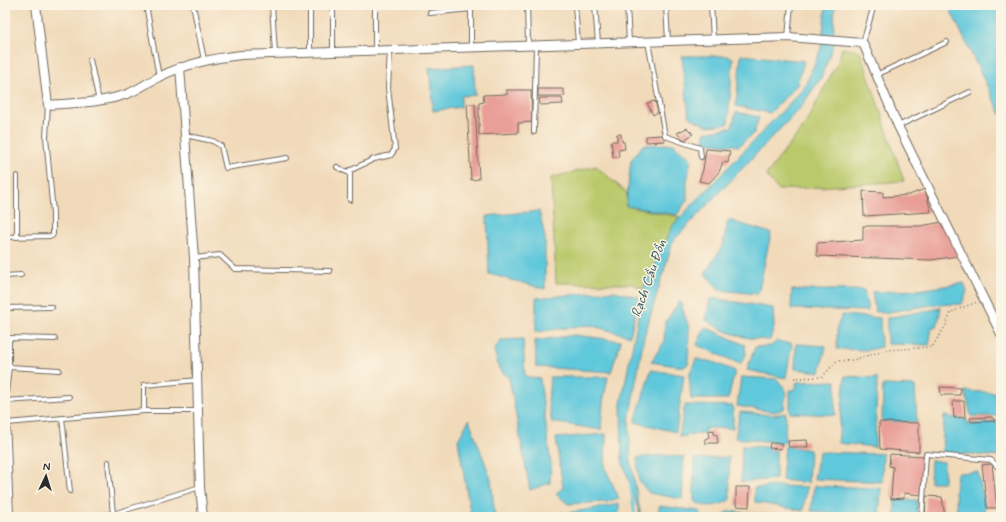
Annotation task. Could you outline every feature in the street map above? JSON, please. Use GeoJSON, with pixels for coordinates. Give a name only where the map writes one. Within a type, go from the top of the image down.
{"type":"FeatureCollection","features":[{"type":"Feature","properties":{"kind":"street"},"geometry":{"type":"LineString","coordinates":[[36,5],[48,105],[99,101],[127,94],[158,77],[180,68],[204,60],[241,55],[471,46],[788,37],[863,42],[898,126],[984,299],[999,325],[1001,334]]}},
{"type":"Feature","properties":{"kind":"street"},"geometry":{"type":"LineString","coordinates":[[180,68],[194,258],[199,380],[200,487],[203,517]]}},
{"type":"Feature","properties":{"kind":"lane"},"geometry":{"type":"LineString","coordinates":[[146,5],[158,77]]}},
{"type":"Feature","properties":{"kind":"lane"},"geometry":{"type":"LineString","coordinates":[[193,5],[204,60]]}},
{"type":"Feature","properties":{"kind":"lane"},"geometry":{"type":"LineString","coordinates":[[272,5],[275,53]]}},
{"type":"Feature","properties":{"kind":"lane"},"geometry":{"type":"LineString","coordinates":[[288,6],[298,5]]}},
{"type":"Feature","properties":{"kind":"lane"},"geometry":{"type":"LineString","coordinates":[[310,5],[310,52]]}},
{"type":"Feature","properties":{"kind":"lane"},"geometry":{"type":"LineString","coordinates":[[333,5],[333,52]]}},
{"type":"Feature","properties":{"kind":"lane"},"geometry":{"type":"LineString","coordinates":[[375,5],[375,50]]}},
{"type":"Feature","properties":{"kind":"lane"},"geometry":{"type":"LineString","coordinates":[[527,5],[532,44],[534,132]]}},
{"type":"Feature","properties":{"kind":"lane"},"geometry":{"type":"LineString","coordinates":[[575,5],[578,43]]}},
{"type":"Feature","properties":{"kind":"lane"},"geometry":{"type":"LineString","coordinates":[[595,5],[598,43]]}},
{"type":"Feature","properties":{"kind":"lane"},"geometry":{"type":"LineString","coordinates":[[627,5],[629,42]]}},
{"type":"Feature","properties":{"kind":"lane"},"geometry":{"type":"LineString","coordinates":[[666,5],[668,41]]}},
{"type":"Feature","properties":{"kind":"lane"},"geometry":{"type":"LineString","coordinates":[[711,5],[713,40]]}},
{"type":"Feature","properties":{"kind":"lane"},"geometry":{"type":"LineString","coordinates":[[788,37],[791,5]]}},
{"type":"Feature","properties":{"kind":"lane"},"geometry":{"type":"LineString","coordinates":[[863,42],[874,5]]}},
{"type":"Feature","properties":{"kind":"lane"},"geometry":{"type":"LineString","coordinates":[[430,12],[471,7],[471,46]]}},
{"type":"Feature","properties":{"kind":"lane"},"geometry":{"type":"LineString","coordinates":[[648,42],[665,136],[700,148],[701,157]]}},
{"type":"Feature","properties":{"kind":"lane"},"geometry":{"type":"LineString","coordinates":[[876,75],[947,42]]}},
{"type":"Feature","properties":{"kind":"lane"},"geometry":{"type":"LineString","coordinates":[[337,167],[347,172],[374,159],[391,155],[395,149],[388,88],[390,49]]}},
{"type":"Feature","properties":{"kind":"lane"},"geometry":{"type":"LineString","coordinates":[[90,60],[99,101]]}},
{"type":"Feature","properties":{"kind":"lane"},"geometry":{"type":"LineString","coordinates":[[898,126],[970,92]]}},
{"type":"Feature","properties":{"kind":"lane"},"geometry":{"type":"LineString","coordinates":[[5,237],[52,236],[53,234],[53,213],[46,137],[48,105]]}},
{"type":"Feature","properties":{"kind":"lane"},"geometry":{"type":"LineString","coordinates":[[184,135],[213,141],[221,146],[226,168],[287,158]]}},
{"type":"Feature","properties":{"kind":"lane"},"geometry":{"type":"LineString","coordinates":[[350,170],[350,200]]}},
{"type":"Feature","properties":{"kind":"lane"},"geometry":{"type":"LineString","coordinates":[[17,176],[17,237]]}},
{"type":"Feature","properties":{"kind":"lane"},"geometry":{"type":"LineString","coordinates":[[194,258],[220,255],[235,269],[330,272]]}},
{"type":"Feature","properties":{"kind":"lane"},"geometry":{"type":"LineString","coordinates":[[5,276],[21,275]]}},
{"type":"Feature","properties":{"kind":"lane"},"geometry":{"type":"LineString","coordinates":[[5,308],[52,307]]}},
{"type":"Feature","properties":{"kind":"lane"},"geometry":{"type":"LineString","coordinates":[[11,517],[6,401],[9,367],[9,338],[55,339]]}},
{"type":"Feature","properties":{"kind":"lane"},"geometry":{"type":"LineString","coordinates":[[9,367],[59,370]]}},
{"type":"Feature","properties":{"kind":"lane"},"geometry":{"type":"LineString","coordinates":[[144,410],[144,385],[199,380]]}},
{"type":"Feature","properties":{"kind":"lane"},"geometry":{"type":"LineString","coordinates":[[6,401],[69,397]]}},
{"type":"Feature","properties":{"kind":"lane"},"geometry":{"type":"LineString","coordinates":[[7,423],[144,410],[199,411]]}},
{"type":"Feature","properties":{"kind":"lane"},"geometry":{"type":"LineString","coordinates":[[62,418],[70,491]]}},
{"type":"Feature","properties":{"kind":"lane"},"geometry":{"type":"LineString","coordinates":[[922,517],[926,454],[991,460],[1001,470]]}},
{"type":"Feature","properties":{"kind":"lane"},"geometry":{"type":"LineString","coordinates":[[108,462],[113,514]]}},
{"type":"Feature","properties":{"kind":"lane"},"geometry":{"type":"LineString","coordinates":[[82,517],[113,514],[200,487]]}},
{"type":"Feature","properties":{"kind":"path"},"geometry":{"type":"LineString","coordinates":[[794,378],[822,376],[837,361],[853,360],[887,350],[932,347],[946,325],[951,312],[968,307],[984,299]]}},
{"type":"Feature","properties":{"kind":"green space"},"geometry":{"type":"Polygon","coordinates":[[[842,48],[860,51],[904,181],[778,190],[766,175],[804,126],[839,60],[842,48]]]}},
{"type":"Feature","properties":{"kind":"green space"},"geometry":{"type":"Polygon","coordinates":[[[596,166],[627,193],[626,206],[680,217],[673,225],[643,289],[632,284],[556,283],[551,178],[596,166]]]}},
{"type":"Feature","properties":{"kind":"water"},"geometry":{"type":"Polygon","coordinates":[[[826,5],[835,5],[833,46],[821,78],[800,108],[673,241],[644,337],[629,420],[631,462],[641,517],[622,460],[621,404],[644,287],[673,225],[804,88],[821,49],[826,5]]]}},
{"type":"Feature","properties":{"kind":"water"},"geometry":{"type":"Polygon","coordinates":[[[948,5],[1001,5],[1001,115],[948,5]]]}},
{"type":"Feature","properties":{"kind":"water"},"geometry":{"type":"Polygon","coordinates":[[[741,55],[804,61],[797,85],[770,113],[736,106],[741,55]]]}},
{"type":"Feature","properties":{"kind":"water"},"geometry":{"type":"Polygon","coordinates":[[[682,56],[728,56],[733,58],[728,124],[708,126],[689,117],[682,56]]]}},
{"type":"Feature","properties":{"kind":"water"},"geometry":{"type":"Polygon","coordinates":[[[474,65],[475,95],[461,96],[461,107],[433,111],[429,68],[474,65]]]}},
{"type":"Feature","properties":{"kind":"water"},"geometry":{"type":"Polygon","coordinates":[[[736,112],[759,117],[754,133],[739,146],[704,142],[705,132],[732,127],[736,112]]]}},
{"type":"Feature","properties":{"kind":"water"},"geometry":{"type":"Polygon","coordinates":[[[673,144],[691,159],[687,182],[687,200],[677,215],[626,206],[631,160],[643,145],[673,144]]]}},
{"type":"Feature","properties":{"kind":"water"},"geometry":{"type":"Polygon","coordinates":[[[539,211],[545,237],[545,289],[489,274],[487,216],[539,211]]]}},
{"type":"Feature","properties":{"kind":"water"},"geometry":{"type":"Polygon","coordinates":[[[728,220],[771,233],[758,294],[720,290],[705,274],[723,245],[728,220]]]}},
{"type":"Feature","properties":{"kind":"water"},"geometry":{"type":"Polygon","coordinates":[[[964,283],[967,291],[962,304],[931,305],[883,313],[875,311],[872,292],[919,290],[964,283]]]}},
{"type":"Feature","properties":{"kind":"water"},"geometry":{"type":"Polygon","coordinates":[[[792,290],[864,290],[868,311],[791,309],[792,290]]]}},
{"type":"Feature","properties":{"kind":"water"},"geometry":{"type":"Polygon","coordinates":[[[614,291],[639,297],[630,336],[589,325],[536,332],[536,298],[614,291]]]}},
{"type":"Feature","properties":{"kind":"water"},"geometry":{"type":"Polygon","coordinates":[[[710,299],[773,308],[774,327],[770,340],[736,335],[721,329],[706,320],[710,299]]]}},
{"type":"Feature","properties":{"kind":"water"},"geometry":{"type":"Polygon","coordinates":[[[680,301],[689,328],[688,364],[684,367],[651,362],[664,342],[665,323],[680,301]]]}},
{"type":"Feature","properties":{"kind":"water"},"geometry":{"type":"Polygon","coordinates":[[[941,308],[937,327],[932,327],[929,345],[887,344],[887,318],[941,308]]]}},
{"type":"Feature","properties":{"kind":"water"},"geometry":{"type":"Polygon","coordinates":[[[842,315],[880,318],[881,347],[868,350],[837,349],[837,327],[842,315]]]}},
{"type":"Feature","properties":{"kind":"water"},"geometry":{"type":"Polygon","coordinates":[[[705,327],[745,345],[746,355],[740,364],[697,345],[705,327]]]}},
{"type":"Feature","properties":{"kind":"water"},"geometry":{"type":"Polygon","coordinates":[[[575,335],[621,341],[611,372],[536,367],[535,341],[575,335]]]}},
{"type":"Feature","properties":{"kind":"water"},"geometry":{"type":"Polygon","coordinates":[[[523,339],[525,376],[540,379],[551,465],[550,483],[530,490],[509,378],[499,369],[494,350],[501,340],[523,339]]]}},
{"type":"Feature","properties":{"kind":"water"},"geometry":{"type":"Polygon","coordinates":[[[777,341],[792,344],[786,378],[747,370],[755,347],[771,346],[777,341]]]}},
{"type":"Feature","properties":{"kind":"water"},"geometry":{"type":"Polygon","coordinates":[[[796,344],[826,346],[820,372],[795,369],[796,344]]]}},
{"type":"Feature","properties":{"kind":"water"},"geometry":{"type":"Polygon","coordinates":[[[696,359],[713,362],[735,371],[728,399],[691,399],[689,375],[696,359]]]}},
{"type":"Feature","properties":{"kind":"water"},"geometry":{"type":"Polygon","coordinates":[[[651,370],[684,375],[676,432],[635,422],[651,370]]]}},
{"type":"Feature","properties":{"kind":"water"},"geometry":{"type":"Polygon","coordinates":[[[845,376],[877,378],[875,447],[838,443],[845,376]]]}},
{"type":"Feature","properties":{"kind":"water"},"geometry":{"type":"Polygon","coordinates":[[[550,377],[608,377],[603,402],[601,430],[552,422],[548,403],[550,377]]]}},
{"type":"Feature","properties":{"kind":"water"},"geometry":{"type":"Polygon","coordinates":[[[741,377],[777,379],[786,390],[784,409],[774,412],[737,406],[741,377]]]}},
{"type":"Feature","properties":{"kind":"water"},"geometry":{"type":"Polygon","coordinates":[[[836,381],[835,415],[790,413],[790,390],[794,390],[797,382],[836,381]]]}},
{"type":"Feature","properties":{"kind":"water"},"geometry":{"type":"Polygon","coordinates":[[[883,385],[915,386],[917,422],[882,421],[883,385]]]}},
{"type":"Feature","properties":{"kind":"water"},"geometry":{"type":"Polygon","coordinates":[[[965,391],[999,393],[1001,413],[995,416],[971,416],[965,391]]]}},
{"type":"Feature","properties":{"kind":"water"},"geometry":{"type":"Polygon","coordinates":[[[685,405],[733,406],[733,428],[706,428],[705,433],[679,437],[685,405]]]}},
{"type":"Feature","properties":{"kind":"water"},"geometry":{"type":"Polygon","coordinates":[[[740,412],[773,415],[786,413],[785,443],[735,438],[740,412]]]}},
{"type":"Feature","properties":{"kind":"water"},"geometry":{"type":"Polygon","coordinates":[[[944,416],[967,420],[969,424],[989,423],[1001,419],[1001,457],[942,452],[944,416]]]}},
{"type":"Feature","properties":{"kind":"water"},"geometry":{"type":"Polygon","coordinates":[[[469,420],[491,479],[495,517],[471,517],[458,440],[469,420]]]}},
{"type":"Feature","properties":{"kind":"water"},"geometry":{"type":"Polygon","coordinates":[[[606,434],[605,468],[619,498],[607,502],[568,504],[556,493],[563,488],[556,438],[606,434]]]}},
{"type":"Feature","properties":{"kind":"water"},"geometry":{"type":"Polygon","coordinates":[[[742,446],[768,447],[769,450],[776,450],[776,479],[741,482],[742,446]]]}},
{"type":"Feature","properties":{"kind":"water"},"geometry":{"type":"Polygon","coordinates":[[[785,446],[810,450],[808,483],[782,480],[785,446]]]}},
{"type":"Feature","properties":{"kind":"water"},"geometry":{"type":"Polygon","coordinates":[[[819,452],[883,454],[882,482],[814,479],[819,452]]]}},
{"type":"Feature","properties":{"kind":"water"},"geometry":{"type":"Polygon","coordinates":[[[661,455],[684,457],[682,499],[649,493],[639,481],[637,458],[661,455]]]}},
{"type":"Feature","properties":{"kind":"water"},"geometry":{"type":"Polygon","coordinates":[[[729,457],[730,500],[712,506],[698,504],[694,501],[694,459],[729,457]]]}},
{"type":"Feature","properties":{"kind":"water"},"geometry":{"type":"Polygon","coordinates":[[[931,460],[944,462],[944,482],[930,482],[931,460]]]}},
{"type":"Feature","properties":{"kind":"water"},"geometry":{"type":"Polygon","coordinates":[[[978,472],[985,505],[983,517],[958,517],[955,492],[957,473],[978,472]]]}},
{"type":"Feature","properties":{"kind":"water"},"geometry":{"type":"Polygon","coordinates":[[[779,486],[807,487],[803,511],[755,502],[754,488],[779,486]]]}},
{"type":"Feature","properties":{"kind":"water"},"geometry":{"type":"Polygon","coordinates":[[[814,486],[881,488],[879,517],[811,511],[814,486]]]}},
{"type":"Feature","properties":{"kind":"water"},"geometry":{"type":"Polygon","coordinates":[[[895,500],[917,500],[917,517],[895,517],[895,500]]]}},
{"type":"Feature","properties":{"kind":"water"},"geometry":{"type":"Polygon","coordinates":[[[619,504],[619,517],[563,517],[562,514],[619,504]]]}},
{"type":"Feature","properties":{"kind":"water"},"geometry":{"type":"Polygon","coordinates":[[[659,506],[700,511],[702,517],[659,517],[659,506]]]}},
{"type":"Feature","properties":{"kind":"water"},"geometry":{"type":"Polygon","coordinates":[[[728,511],[793,517],[723,517],[728,511]]]}},
{"type":"Feature","properties":{"kind":"building"},"geometry":{"type":"Polygon","coordinates":[[[538,89],[563,89],[565,96],[538,96],[538,89]]]}},
{"type":"Feature","properties":{"kind":"building"},"geometry":{"type":"Polygon","coordinates":[[[506,90],[531,90],[532,122],[518,123],[518,133],[479,135],[479,103],[484,102],[483,95],[508,94],[506,90]]]}},
{"type":"Feature","properties":{"kind":"building"},"geometry":{"type":"Polygon","coordinates":[[[539,98],[562,98],[563,104],[540,105],[539,98]]]}},
{"type":"Feature","properties":{"kind":"building"},"geometry":{"type":"Polygon","coordinates":[[[655,101],[658,112],[653,115],[647,103],[655,101]]]}},
{"type":"Feature","properties":{"kind":"building"},"geometry":{"type":"Polygon","coordinates":[[[467,104],[475,104],[479,179],[471,180],[467,104]]]}},
{"type":"Feature","properties":{"kind":"building"},"geometry":{"type":"Polygon","coordinates":[[[687,128],[693,134],[684,140],[677,133],[687,128]]]}},
{"type":"Feature","properties":{"kind":"building"},"geometry":{"type":"Polygon","coordinates":[[[617,134],[621,134],[625,149],[618,150],[619,157],[613,157],[611,141],[617,141],[617,134]]]}},
{"type":"Feature","properties":{"kind":"building"},"geometry":{"type":"Polygon","coordinates":[[[662,135],[665,141],[646,142],[646,136],[662,135]]]}},
{"type":"Feature","properties":{"kind":"building"},"geometry":{"type":"Polygon","coordinates":[[[706,149],[730,151],[728,163],[723,162],[719,172],[709,183],[699,181],[703,170],[706,149]]]}},
{"type":"Feature","properties":{"kind":"building"},"geometry":{"type":"Polygon","coordinates":[[[925,189],[931,212],[864,216],[863,191],[883,192],[883,197],[909,195],[925,189]]]}},
{"type":"Feature","properties":{"kind":"building"},"geometry":{"type":"Polygon","coordinates":[[[943,222],[958,256],[931,260],[817,256],[817,243],[863,240],[863,226],[920,226],[943,222]]]}},
{"type":"Feature","properties":{"kind":"building"},"geometry":{"type":"Polygon","coordinates":[[[940,387],[961,388],[960,395],[941,395],[940,387]]]}},
{"type":"Feature","properties":{"kind":"building"},"geometry":{"type":"Polygon","coordinates":[[[953,401],[964,401],[965,417],[954,418],[953,401]]]}},
{"type":"Feature","properties":{"kind":"building"},"geometry":{"type":"Polygon","coordinates":[[[992,417],[995,421],[971,422],[970,418],[992,417]]]}},
{"type":"Feature","properties":{"kind":"building"},"geometry":{"type":"Polygon","coordinates":[[[879,422],[919,423],[919,452],[880,449],[879,422]]]}},
{"type":"Feature","properties":{"kind":"building"},"geometry":{"type":"Polygon","coordinates":[[[714,430],[714,434],[717,435],[718,443],[705,443],[705,439],[709,437],[708,431],[714,430]]]}},
{"type":"Feature","properties":{"kind":"building"},"geometry":{"type":"Polygon","coordinates":[[[807,440],[808,447],[789,447],[788,441],[807,440]]]}},
{"type":"Feature","properties":{"kind":"building"},"geometry":{"type":"Polygon","coordinates":[[[770,443],[782,443],[781,449],[769,448],[770,443]]]}},
{"type":"Feature","properties":{"kind":"building"},"geometry":{"type":"Polygon","coordinates":[[[890,454],[924,456],[921,495],[904,493],[904,498],[891,499],[893,467],[889,466],[890,454]]]}},
{"type":"Feature","properties":{"kind":"building"},"geometry":{"type":"Polygon","coordinates":[[[992,464],[997,508],[987,508],[982,465],[992,464]]]}},
{"type":"Feature","properties":{"kind":"building"},"geometry":{"type":"Polygon","coordinates":[[[736,487],[750,487],[749,507],[736,506],[736,487]]]}},
{"type":"Feature","properties":{"kind":"building"},"geometry":{"type":"Polygon","coordinates":[[[926,496],[942,497],[945,517],[925,517],[926,496]]]}},
{"type":"Feature","properties":{"kind":"waterway","name":"Rạch Cầu Đồn"},"geometry":{"type":"LineString","coordinates":[[630,482],[635,517]]}}]}
